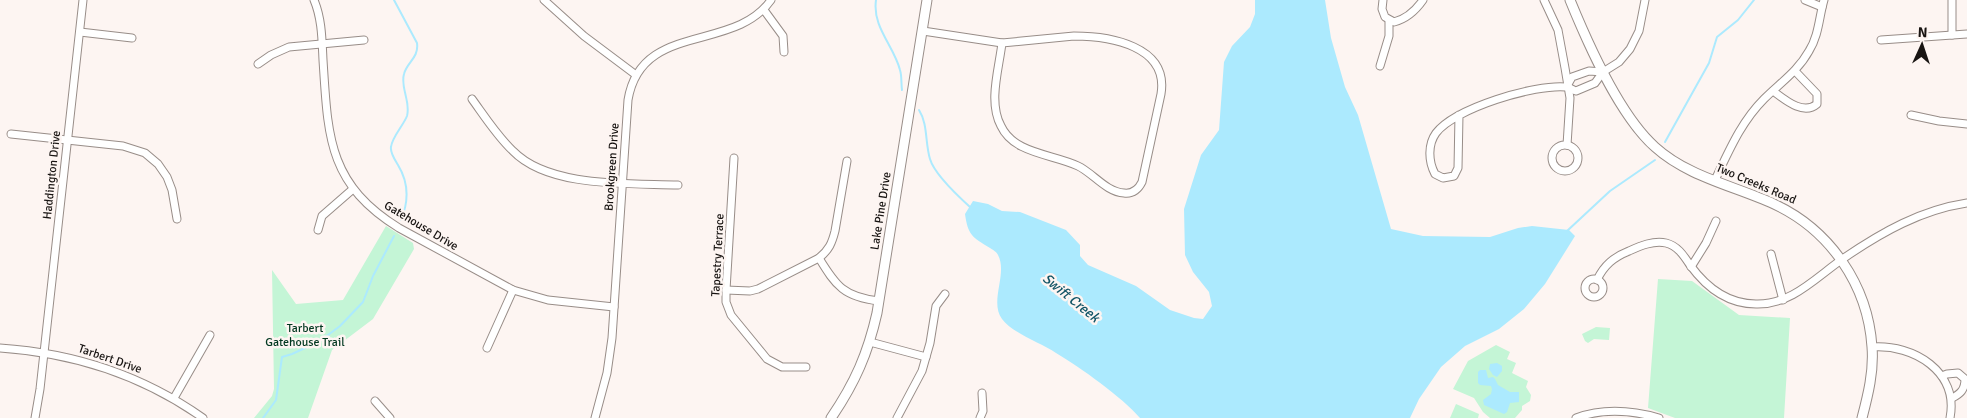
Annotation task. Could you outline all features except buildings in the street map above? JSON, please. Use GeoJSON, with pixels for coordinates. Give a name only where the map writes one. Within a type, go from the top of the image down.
{"type":"FeatureCollection","features":[{"type":"Feature","properties":{"kind":"street","name":"Haddington Drive"},"geometry":{"type":"LineString","coordinates":[[35,418],[40,389],[83,0]]}},
{"type":"Feature","properties":{"kind":"street","name":"Gatehouse Drive"},"geometry":{"type":"LineString","coordinates":[[314,0],[319,17],[322,43],[329,136],[339,164],[353,189],[369,207],[387,220],[513,290],[548,300],[614,307]]}},
{"type":"Feature","properties":{"kind":"street"},"geometry":{"type":"LineString","coordinates":[[544,0],[584,36],[636,75]]}},
{"type":"Feature","properties":{"kind":"street","name":"Brookgreen Drive"},"geometry":{"type":"LineString","coordinates":[[595,418],[609,359],[628,100],[636,75],[645,63],[670,46],[742,24],[764,10],[771,0]]}},
{"type":"Feature","properties":{"kind":"street","name":"Lake Pine Drive"},"geometry":{"type":"LineString","coordinates":[[831,418],[846,396],[861,366],[870,342],[928,0]]}},
{"type":"Feature","properties":{"kind":"street"},"geometry":{"type":"LineString","coordinates":[[1383,0],[1382,9],[1385,17],[1394,22],[1416,9],[1423,0]]}},
{"type":"Feature","properties":{"kind":"street"},"geometry":{"type":"LineString","coordinates":[[1544,0],[1558,30],[1570,98],[1567,145]]}},
{"type":"Feature","properties":{"kind":"street","name":"Two Creeks Road"},"geometry":{"type":"LineString","coordinates":[[1570,0],[1603,72],[1632,120],[1655,147],[1679,164],[1774,204],[1800,218],[1821,235],[1842,259],[1862,301],[1872,347],[1870,387],[1862,418]]}},
{"type":"Feature","properties":{"kind":"street"},"geometry":{"type":"LineString","coordinates":[[1459,116],[1458,168],[1454,176],[1442,178],[1435,174],[1430,157],[1431,142],[1441,128],[1459,116],[1515,93],[1567,86],[1576,91],[1595,83],[1603,72],[1619,62],[1634,43],[1640,31],[1645,0]]}},
{"type":"Feature","properties":{"kind":"street"},"geometry":{"type":"LineString","coordinates":[[1715,180],[1745,121],[1795,71],[1808,54],[1815,38],[1823,4],[1805,0]]}},
{"type":"Feature","properties":{"kind":"street"},"geometry":{"type":"LineString","coordinates":[[1952,0],[1952,35]]}},
{"type":"Feature","properties":{"kind":"street"},"geometry":{"type":"LineString","coordinates":[[764,10],[783,36],[784,52]]}},
{"type":"Feature","properties":{"kind":"street"},"geometry":{"type":"LineString","coordinates":[[1380,66],[1389,36],[1389,20]]}},
{"type":"Feature","properties":{"kind":"street"},"geometry":{"type":"LineString","coordinates":[[922,31],[1002,43],[1074,36],[1098,37],[1132,47],[1153,60],[1160,72],[1162,85],[1142,182],[1138,189],[1130,193],[1118,192],[1078,166],[1026,148],[1008,136],[997,116],[995,101],[1002,43]]}},
{"type":"Feature","properties":{"kind":"street"},"geometry":{"type":"LineString","coordinates":[[80,32],[132,38]]}},
{"type":"Feature","properties":{"kind":"street"},"geometry":{"type":"LineString","coordinates":[[1881,40],[1967,34]]}},
{"type":"Feature","properties":{"kind":"street"},"geometry":{"type":"LineString","coordinates":[[258,64],[271,55],[289,47],[364,40]]}},
{"type":"Feature","properties":{"kind":"street"},"geometry":{"type":"LineString","coordinates":[[1567,86],[1572,77],[1589,71],[1603,72]]}},
{"type":"Feature","properties":{"kind":"street"},"geometry":{"type":"LineString","coordinates":[[1773,92],[1796,106],[1814,107],[1818,99],[1817,94],[1795,71]]}},
{"type":"Feature","properties":{"kind":"street"},"geometry":{"type":"LineString","coordinates":[[472,100],[513,151],[530,164],[561,177],[678,185]]}},
{"type":"Feature","properties":{"kind":"street"},"geometry":{"type":"LineString","coordinates":[[1911,115],[1967,124]]}},
{"type":"Feature","properties":{"kind":"street"},"geometry":{"type":"LineString","coordinates":[[11,134],[124,146],[145,153],[154,160],[168,177],[176,219]]}},
{"type":"Feature","properties":{"kind":"street","name":"Tapestry Terrace"},"geometry":{"type":"LineString","coordinates":[[734,158],[726,302],[731,315],[767,359],[782,366],[806,367]]}},
{"type":"Feature","properties":{"kind":"street"},"geometry":{"type":"LineString","coordinates":[[726,290],[750,291],[766,286],[819,258],[826,252],[833,240],[847,161]]}},
{"type":"Feature","properties":{"kind":"street"},"geometry":{"type":"LineString","coordinates":[[318,230],[322,216],[353,189]]}},
{"type":"Feature","properties":{"kind":"street"},"geometry":{"type":"LineString","coordinates":[[1597,280],[1602,270],[1617,256],[1635,248],[1665,242],[1680,251],[1702,280],[1715,292],[1730,299],[1754,304],[1767,304],[1783,300],[1811,283],[1842,259],[1903,222],[1928,212],[1967,203]]}},
{"type":"Feature","properties":{"kind":"street"},"geometry":{"type":"LineString","coordinates":[[1691,267],[1716,222]]}},
{"type":"Feature","properties":{"kind":"street"},"geometry":{"type":"LineString","coordinates":[[1771,254],[1783,300]]}},
{"type":"Feature","properties":{"kind":"street"},"geometry":{"type":"LineString","coordinates":[[819,258],[832,280],[844,291],[853,296],[878,301]]}},
{"type":"Feature","properties":{"kind":"street"},"geometry":{"type":"LineString","coordinates":[[487,348],[513,290]]}},
{"type":"Feature","properties":{"kind":"street"},"geometry":{"type":"LineString","coordinates":[[897,418],[919,377],[926,357],[936,306],[945,294]]}},
{"type":"Feature","properties":{"kind":"street"},"geometry":{"type":"LineString","coordinates":[[174,398],[210,336]]}},
{"type":"Feature","properties":{"kind":"street"},"geometry":{"type":"LineString","coordinates":[[870,342],[926,357]]}},
{"type":"Feature","properties":{"kind":"street"},"geometry":{"type":"LineString","coordinates":[[1872,347],[1886,346],[1905,350],[1922,359],[1942,376],[1952,398],[1950,418]]}},
{"type":"Feature","properties":{"kind":"street","name":"Tarbert Drive"},"geometry":{"type":"LineString","coordinates":[[0,348],[44,352],[76,359],[114,371],[174,398],[203,418]]}},
{"type":"Feature","properties":{"kind":"street"},"geometry":{"type":"LineString","coordinates":[[1942,376],[1958,373],[1964,380],[1963,390],[1952,398]]}},
{"type":"Feature","properties":{"kind":"street"},"geometry":{"type":"LineString","coordinates":[[980,418],[982,393]]}},
{"type":"Feature","properties":{"kind":"street"},"geometry":{"type":"LineString","coordinates":[[375,401],[390,418]]}},
{"type":"Feature","properties":{"kind":"street"},"geometry":{"type":"LineString","coordinates":[[1576,418],[1612,411],[1636,413],[1659,418]]}},
{"type":"Feature","properties":{"kind":"green space","name":"Tarbert Gatehouse Trail"},"geometry":{"type":"Polygon","coordinates":[[[386,226],[413,243],[414,249],[373,319],[332,350],[308,418],[254,418],[272,396],[274,389],[272,270],[296,304],[343,300],[386,226]]]}},
{"type":"Feature","properties":{"kind":"green space"},"geometry":{"type":"Polygon","coordinates":[[[1658,279],[1692,281],[1739,315],[1790,318],[1784,418],[1675,418],[1648,408],[1658,279]]]}},
{"type":"Feature","properties":{"kind":"green space"},"geometry":{"type":"Polygon","coordinates":[[[1596,327],[1610,328],[1609,340],[1594,339],[1588,343],[1585,341],[1582,334],[1596,327]]]}},
{"type":"Feature","properties":{"kind":"green space"},"geometry":{"type":"Polygon","coordinates":[[[1496,345],[1510,352],[1507,359],[1516,363],[1512,373],[1528,381],[1526,387],[1531,395],[1530,401],[1522,406],[1522,410],[1515,418],[1490,418],[1483,412],[1474,398],[1453,389],[1468,361],[1496,345]]]}},
{"type":"Feature","properties":{"kind":"green space"},"geometry":{"type":"Polygon","coordinates":[[[1456,404],[1479,414],[1478,418],[1450,418],[1456,404]]]}},
{"type":"Feature","properties":{"kind":"water"},"geometry":{"type":"Polygon","coordinates":[[[1255,0],[1325,0],[1331,38],[1345,87],[1358,115],[1391,229],[1423,236],[1490,237],[1518,228],[1532,226],[1569,230],[1575,236],[1545,284],[1524,309],[1499,329],[1465,346],[1441,367],[1419,399],[1410,418],[1140,418],[1123,401],[1089,375],[1050,349],[1013,329],[1002,319],[999,312],[997,304],[1001,262],[997,253],[975,238],[969,231],[965,214],[973,201],[988,204],[1002,211],[1020,212],[1066,230],[1080,245],[1080,256],[1088,265],[1136,286],[1170,310],[1203,319],[1212,306],[1209,292],[1193,272],[1185,255],[1184,209],[1201,155],[1219,130],[1224,62],[1232,46],[1250,27],[1255,14],[1255,0]]]}},
{"type":"Feature","properties":{"kind":"water"},"geometry":{"type":"Polygon","coordinates":[[[1497,363],[1502,366],[1502,371],[1497,377],[1489,369],[1490,364],[1497,363]]]}},
{"type":"Feature","properties":{"kind":"water"},"geometry":{"type":"Polygon","coordinates":[[[1486,370],[1488,378],[1493,377],[1498,385],[1510,392],[1519,392],[1519,402],[1510,403],[1507,412],[1504,414],[1484,405],[1483,400],[1491,394],[1492,389],[1491,386],[1478,383],[1478,372],[1486,370]]]}},
{"type":"Feature","properties":{"kind":"waterway"},"geometry":{"type":"LineString","coordinates":[[394,0],[417,43],[415,56],[406,70],[403,79],[408,105],[407,116],[393,139],[391,147],[392,154],[402,172],[407,192],[401,220]]}},
{"type":"Feature","properties":{"kind":"waterway","name":"Swift Creek"},"geometry":{"type":"LineString","coordinates":[[876,0],[877,19],[901,72],[902,90]]}},
{"type":"Feature","properties":{"kind":"waterway"},"geometry":{"type":"LineString","coordinates":[[1665,142],[1709,63],[1717,37],[1738,20],[1754,0]]}},
{"type":"Feature","properties":{"kind":"waterway","name":"Swift Creek"},"geometry":{"type":"LineString","coordinates":[[919,110],[924,121],[928,153],[932,165],[947,184],[970,207]]}},
{"type":"Feature","properties":{"kind":"waterway"},"geometry":{"type":"LineString","coordinates":[[1567,231],[1610,191],[1655,160]]}},
{"type":"Feature","properties":{"kind":"waterway"},"geometry":{"type":"LineString","coordinates":[[263,418],[276,400],[282,357],[320,341],[340,326],[363,302],[373,276],[394,236]]}}]}
